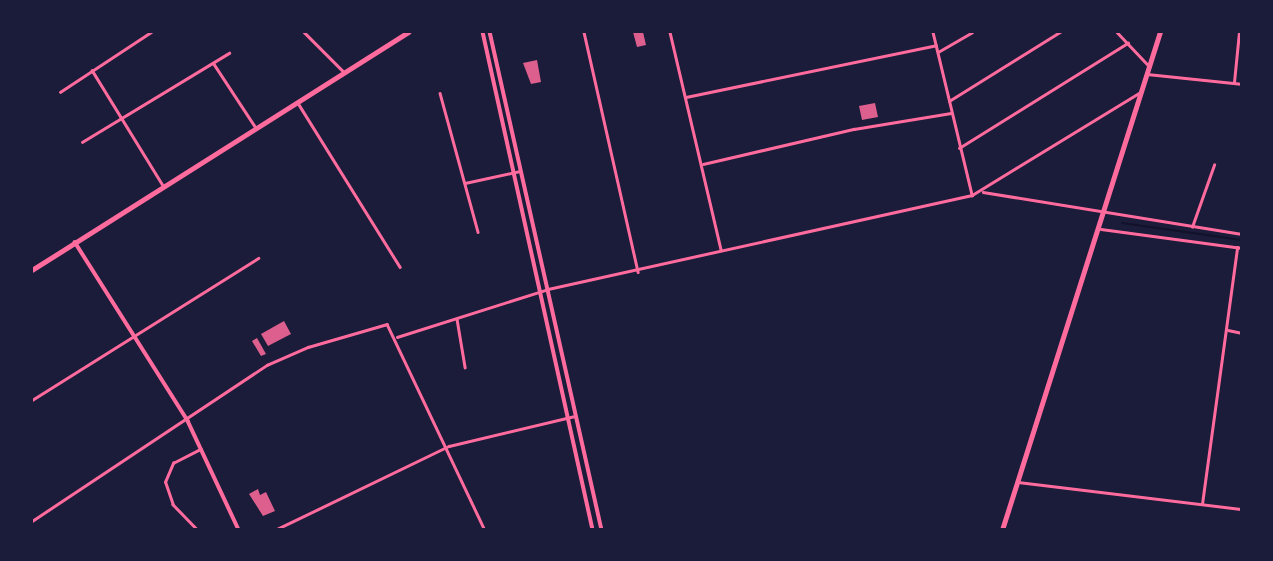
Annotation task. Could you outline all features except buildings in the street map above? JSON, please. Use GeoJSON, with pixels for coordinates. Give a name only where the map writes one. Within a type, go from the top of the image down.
{"type":"FeatureCollection","features":[{"type":"Feature","properties":{"kind":"main road"},"geometry":{"type":"LineString","coordinates":[[32,270],[408,32]]}},
{"type":"Feature","properties":{"kind":"main road"},"geometry":{"type":"LineString","coordinates":[[1002,530],[1101,229],[1160,32]]}},
{"type":"Feature","properties":{"kind":"street"},"geometry":{"type":"LineString","coordinates":[[60,92],[151,32]]}},
{"type":"Feature","properties":{"kind":"street"},"geometry":{"type":"LineString","coordinates":[[304,32],[344,72]]}},
{"type":"Feature","properties":{"kind":"street"},"geometry":{"type":"LineString","coordinates":[[482,32],[511,173],[593,530]]}},
{"type":"Feature","properties":{"kind":"street"},"geometry":{"type":"LineString","coordinates":[[490,32],[602,530]]}},
{"type":"Feature","properties":{"kind":"street"},"geometry":{"type":"LineString","coordinates":[[584,32],[638,272]]}},
{"type":"Feature","properties":{"kind":"street"},"geometry":{"type":"LineString","coordinates":[[670,32],[721,250]]}},
{"type":"Feature","properties":{"kind":"street"},"geometry":{"type":"LineString","coordinates":[[933,32],[972,195]]}},
{"type":"Feature","properties":{"kind":"street"},"geometry":{"type":"LineString","coordinates":[[937,52],[972,32]]}},
{"type":"Feature","properties":{"kind":"street"},"geometry":{"type":"LineString","coordinates":[[948,101],[1060,32]]}},
{"type":"Feature","properties":{"kind":"street"},"geometry":{"type":"LineString","coordinates":[[1117,32],[1149,66]]}},
{"type":"Feature","properties":{"kind":"street"},"geometry":{"type":"LineString","coordinates":[[1234,83],[1239,32]]}},
{"type":"Feature","properties":{"kind":"street"},"geometry":{"type":"LineString","coordinates":[[959,148],[1128,43]]}},
{"type":"Feature","properties":{"kind":"street"},"geometry":{"type":"LineString","coordinates":[[686,97],[936,45]]}},
{"type":"Feature","properties":{"kind":"street"},"geometry":{"type":"LineString","coordinates":[[82,142],[229,53]]}},
{"type":"Feature","properties":{"kind":"street"},"geometry":{"type":"LineString","coordinates":[[214,64],[257,129]]}},
{"type":"Feature","properties":{"kind":"street"},"geometry":{"type":"LineString","coordinates":[[92,71],[164,188]]}},
{"type":"Feature","properties":{"kind":"street"},"geometry":{"type":"LineString","coordinates":[[1147,74],[1241,84]]}},
{"type":"Feature","properties":{"kind":"street"},"geometry":{"type":"LineString","coordinates":[[397,337],[548,289],[638,272],[721,250],[983,192],[1142,91]]}},
{"type":"Feature","properties":{"kind":"street"},"geometry":{"type":"LineString","coordinates":[[440,93],[478,232]]}},
{"type":"Feature","properties":{"kind":"street"},"geometry":{"type":"LineString","coordinates":[[298,103],[400,267]]}},
{"type":"Feature","properties":{"kind":"street"},"geometry":{"type":"LineString","coordinates":[[703,164],[854,129],[951,113]]}},
{"type":"Feature","properties":{"kind":"street"},"geometry":{"type":"LineString","coordinates":[[1192,227],[1214,165]]}},
{"type":"Feature","properties":{"kind":"street"},"geometry":{"type":"LineString","coordinates":[[465,183],[520,171]]}},
{"type":"Feature","properties":{"kind":"street"},"geometry":{"type":"LineString","coordinates":[[983,192],[1105,214],[1241,234]]}},
{"type":"Feature","properties":{"kind":"street"},"geometry":{"type":"LineString","coordinates":[[1101,229],[1239,247],[1202,504]]}},
{"type":"Feature","properties":{"kind":"street"},"geometry":{"type":"LineString","coordinates":[[75,242],[188,421],[239,530]]}},
{"type":"Feature","properties":{"kind":"street"},"geometry":{"type":"LineString","coordinates":[[32,400],[258,258]]}},
{"type":"Feature","properties":{"kind":"street"},"geometry":{"type":"LineString","coordinates":[[457,319],[465,367]]}},
{"type":"Feature","properties":{"kind":"street"},"geometry":{"type":"LineString","coordinates":[[32,521],[188,421],[267,365],[308,347],[383,324],[397,337],[485,530]]}},
{"type":"Feature","properties":{"kind":"street"},"geometry":{"type":"LineString","coordinates":[[1228,330],[1241,333]]}},
{"type":"Feature","properties":{"kind":"street"},"geometry":{"type":"LineString","coordinates":[[275,530],[449,446],[575,416]]}},
{"type":"Feature","properties":{"kind":"street"},"geometry":{"type":"LineString","coordinates":[[197,530],[173,505],[165,482],[173,463],[201,449]]}},
{"type":"Feature","properties":{"kind":"street"},"geometry":{"type":"LineString","coordinates":[[1018,482],[1241,509]]}},
{"type":"Feature","properties":{"kind":"waterway"},"geometry":{"type":"LineString","coordinates":[[1122,223],[1242,240]]}}]}
